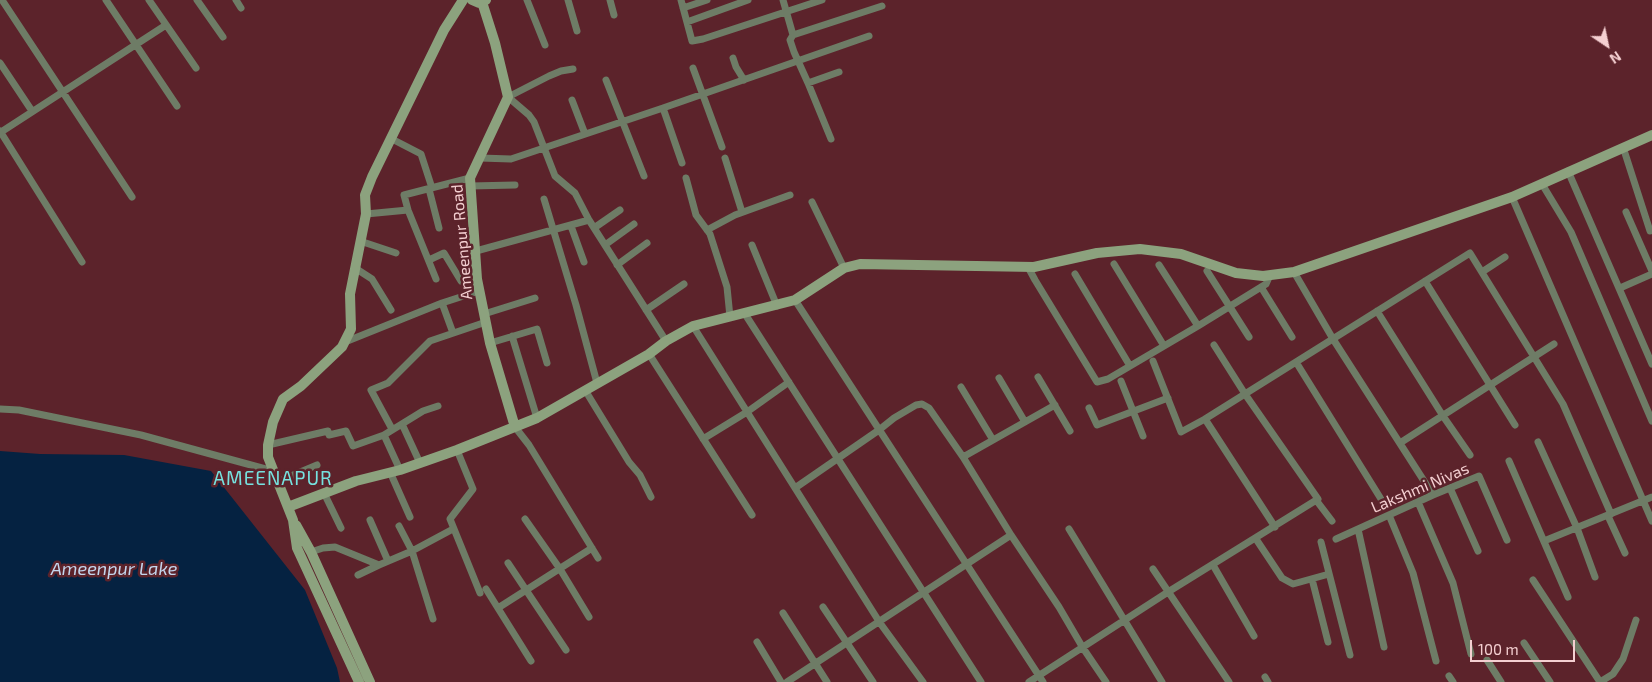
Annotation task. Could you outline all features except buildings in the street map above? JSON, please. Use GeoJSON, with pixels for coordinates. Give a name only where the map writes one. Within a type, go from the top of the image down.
{"type":"FeatureCollection","features":[{"type":"Feature","properties":{"kind":"street"},"geometry":{"type":"LineString","coordinates":[[2,0],[132,197]]}},
{"type":"Feature","properties":{"kind":"street"},"geometry":{"type":"LineString","coordinates":[[106,0],[177,106]]}},
{"type":"Feature","properties":{"kind":"street"},"geometry":{"type":"LineString","coordinates":[[149,0],[196,68]]}},
{"type":"Feature","properties":{"kind":"street"},"geometry":{"type":"LineString","coordinates":[[197,0],[223,37]]}},
{"type":"Feature","properties":{"kind":"street"},"geometry":{"type":"LineString","coordinates":[[236,0],[242,8]]}},
{"type":"Feature","properties":{"kind":"street"},"geometry":{"type":"LineString","coordinates":[[359,682],[297,548],[288,507],[268,457],[268,445],[273,422],[283,399],[301,386],[342,347],[351,329],[350,294],[366,214],[366,196],[372,177],[444,30],[464,0]]}},
{"type":"Feature","properties":{"kind":"street"},"geometry":{"type":"LineString","coordinates":[[527,0],[545,45]]}},
{"type":"Feature","properties":{"kind":"street"},"geometry":{"type":"LineString","coordinates":[[568,0],[578,30]]}},
{"type":"Feature","properties":{"kind":"street"},"geometry":{"type":"LineString","coordinates":[[610,0],[614,15]]}},
{"type":"Feature","properties":{"kind":"street"},"geometry":{"type":"LineString","coordinates":[[681,0],[692,41],[822,0]]}},
{"type":"Feature","properties":{"kind":"street"},"geometry":{"type":"LineString","coordinates":[[683,8],[707,0]]}},
{"type":"Feature","properties":{"kind":"street"},"geometry":{"type":"LineString","coordinates":[[687,22],[748,0]]}},
{"type":"Feature","properties":{"kind":"street"},"geometry":{"type":"LineString","coordinates":[[783,0],[792,35],[790,40],[831,139]]}},
{"type":"Feature","properties":{"kind":"street"},"geometry":{"type":"LineString","coordinates":[[480,1],[495,43],[508,97],[529,115],[534,122],[555,176],[575,193],[589,220],[666,341]]}},
{"type":"Feature","properties":{"kind":"street"},"geometry":{"type":"LineString","coordinates":[[792,35],[882,6]]}},
{"type":"Feature","properties":{"kind":"street"},"geometry":{"type":"LineString","coordinates":[[82,262],[0,132],[166,25]]}},
{"type":"Feature","properties":{"kind":"street"},"geometry":{"type":"LineString","coordinates":[[480,158],[511,159],[798,62],[869,36]]}},
{"type":"Feature","properties":{"kind":"street"},"geometry":{"type":"LineString","coordinates":[[733,58],[744,80]]}},
{"type":"Feature","properties":{"kind":"street"},"geometry":{"type":"LineString","coordinates":[[0,63],[32,111]]}},
{"type":"Feature","properties":{"kind":"street"},"geometry":{"type":"LineString","coordinates":[[693,68],[722,147]]}},
{"type":"Feature","properties":{"kind":"street"},"geometry":{"type":"LineString","coordinates":[[508,97],[549,76],[573,69]]}},
{"type":"Feature","properties":{"kind":"street"},"geometry":{"type":"LineString","coordinates":[[808,83],[839,72]]}},
{"type":"Feature","properties":{"kind":"street"},"geometry":{"type":"LineString","coordinates":[[606,80],[644,176]]}},
{"type":"Feature","properties":{"kind":"street","name":"Ameenpur Road"},"geometry":{"type":"LineString","coordinates":[[508,97],[470,182],[479,291],[490,343],[515,427]]}},
{"type":"Feature","properties":{"kind":"street"},"geometry":{"type":"LineString","coordinates":[[572,100],[585,134]]}},
{"type":"Feature","properties":{"kind":"street"},"geometry":{"type":"LineString","coordinates":[[663,108],[682,163]]}},
{"type":"Feature","properties":{"kind":"street"},"geometry":{"type":"LineString","coordinates":[[288,507],[356,481],[420,463],[537,418],[649,354],[666,341],[693,326],[777,306],[794,300],[844,268],[860,264],[1034,267],[1098,253],[1140,249],[1181,254],[1236,273],[1263,276],[1294,272],[1512,197],[1652,135]]}},
{"type":"Feature","properties":{"kind":"street"},"geometry":{"type":"LineString","coordinates":[[390,138],[421,154],[431,188],[439,228]]}},
{"type":"Feature","properties":{"kind":"street"},"geometry":{"type":"LineString","coordinates":[[1623,147],[1650,232]]}},
{"type":"Feature","properties":{"kind":"street"},"geometry":{"type":"LineString","coordinates":[[725,158],[742,212]]}},
{"type":"Feature","properties":{"kind":"street"},"geometry":{"type":"LineString","coordinates":[[1568,172],[1652,364]]}},
{"type":"Feature","properties":{"kind":"street"},"geometry":{"type":"LineString","coordinates":[[686,178],[696,215],[710,234],[727,287],[730,317]]}},
{"type":"Feature","properties":{"kind":"street"},"geometry":{"type":"LineString","coordinates":[[436,279],[408,210],[404,195],[431,188],[470,182],[515,185]]}},
{"type":"Feature","properties":{"kind":"street"},"geometry":{"type":"LineString","coordinates":[[1542,184],[1571,232],[1652,421]]}},
{"type":"Feature","properties":{"kind":"street"},"geometry":{"type":"LineString","coordinates":[[707,230],[742,212],[790,196]]}},
{"type":"Feature","properties":{"kind":"street"},"geometry":{"type":"LineString","coordinates":[[1512,197],[1652,521]]}},
{"type":"Feature","properties":{"kind":"street"},"geometry":{"type":"LineString","coordinates":[[544,199],[597,383]]}},
{"type":"Feature","properties":{"kind":"street"},"geometry":{"type":"LineString","coordinates":[[812,202],[844,268]]}},
{"type":"Feature","properties":{"kind":"street"},"geometry":{"type":"LineString","coordinates":[[366,214],[408,210]]}},
{"type":"Feature","properties":{"kind":"street"},"geometry":{"type":"LineString","coordinates":[[594,228],[620,210]]}},
{"type":"Feature","properties":{"kind":"street"},"geometry":{"type":"LineString","coordinates":[[1620,288],[1652,273],[1626,212]]}},
{"type":"Feature","properties":{"kind":"street"},"geometry":{"type":"LineString","coordinates":[[476,251],[589,220]]}},
{"type":"Feature","properties":{"kind":"street"},"geometry":{"type":"LineString","coordinates":[[605,245],[634,224]]}},
{"type":"Feature","properties":{"kind":"street"},"geometry":{"type":"LineString","coordinates":[[571,226],[584,262]]}},
{"type":"Feature","properties":{"kind":"street"},"geometry":{"type":"LineString","coordinates":[[360,241],[396,253]]}},
{"type":"Feature","properties":{"kind":"street"},"geometry":{"type":"LineString","coordinates":[[617,265],[647,242]]}},
{"type":"Feature","properties":{"kind":"street"},"geometry":{"type":"LineString","coordinates":[[752,245],[777,306]]}},
{"type":"Feature","properties":{"kind":"street"},"geometry":{"type":"LineString","coordinates":[[428,260],[444,253],[461,281]]}},
{"type":"Feature","properties":{"kind":"street"},"geometry":{"type":"LineString","coordinates":[[1153,361],[1182,432],[1470,253],[1563,404],[1625,553]]}},
{"type":"Feature","properties":{"kind":"street"},"geometry":{"type":"LineString","coordinates":[[1482,272],[1505,257]]}},
{"type":"Feature","properties":{"kind":"street"},"geometry":{"type":"LineString","coordinates":[[1114,264],[1164,346]]}},
{"type":"Feature","properties":{"kind":"street"},"geometry":{"type":"LineString","coordinates":[[1159,265],[1198,326]]}},
{"type":"Feature","properties":{"kind":"street"},"geometry":{"type":"LineString","coordinates":[[1028,267],[1097,382],[1108,379],[1262,287],[1266,284],[1270,275]]}},
{"type":"Feature","properties":{"kind":"street"},"geometry":{"type":"LineString","coordinates":[[355,268],[372,279],[391,310]]}},
{"type":"Feature","properties":{"kind":"street"},"geometry":{"type":"LineString","coordinates":[[1207,272],[1249,337]]}},
{"type":"Feature","properties":{"kind":"street"},"geometry":{"type":"LineString","coordinates":[[1294,272],[1333,339],[1433,495]]}},
{"type":"Feature","properties":{"kind":"street"},"geometry":{"type":"LineString","coordinates":[[1075,274],[1130,366]]}},
{"type":"Feature","properties":{"kind":"street"},"geometry":{"type":"LineString","coordinates":[[1425,281],[1515,425]]}},
{"type":"Feature","properties":{"kind":"street"},"geometry":{"type":"LineString","coordinates":[[646,310],[684,284]]}},
{"type":"Feature","properties":{"kind":"street"},"geometry":{"type":"LineString","coordinates":[[1262,287],[1292,337]]}},
{"type":"Feature","properties":{"kind":"street"},"geometry":{"type":"LineString","coordinates":[[345,342],[442,303],[479,291]]}},
{"type":"Feature","properties":{"kind":"street"},"geometry":{"type":"LineString","coordinates":[[392,429],[371,390],[388,382],[430,341],[535,298]]}},
{"type":"Feature","properties":{"kind":"street"},"geometry":{"type":"LineString","coordinates":[[794,300],[1041,679]]}},
{"type":"Feature","properties":{"kind":"street"},"geometry":{"type":"LineString","coordinates":[[442,303],[453,333]]}},
{"type":"Feature","properties":{"kind":"street"},"geometry":{"type":"LineString","coordinates":[[1377,311],[1443,416],[1470,455]]}},
{"type":"Feature","properties":{"kind":"street"},"geometry":{"type":"LineString","coordinates":[[745,314],[981,682]]}},
{"type":"Feature","properties":{"kind":"street"},"geometry":{"type":"LineString","coordinates":[[693,326],[880,622],[923,682]]}},
{"type":"Feature","properties":{"kind":"street"},"geometry":{"type":"LineString","coordinates":[[490,343],[537,329],[547,362]]}},
{"type":"Feature","properties":{"kind":"street"},"geometry":{"type":"LineString","coordinates":[[512,336],[537,418]]}},
{"type":"Feature","properties":{"kind":"street"},"geometry":{"type":"LineString","coordinates":[[1400,443],[1554,344]]}},
{"type":"Feature","properties":{"kind":"street"},"geometry":{"type":"LineString","coordinates":[[1214,345],[1245,394],[1318,499],[1316,500],[1332,521]]}},
{"type":"Feature","properties":{"kind":"street"},"geometry":{"type":"LineString","coordinates":[[649,354],[752,515]]}},
{"type":"Feature","properties":{"kind":"street"},"geometry":{"type":"LineString","coordinates":[[1296,362],[1381,500]]}},
{"type":"Feature","properties":{"kind":"street"},"geometry":{"type":"LineString","coordinates":[[1038,377],[1070,431]]}},
{"type":"Feature","properties":{"kind":"street"},"geometry":{"type":"LineString","coordinates":[[999,378],[1025,422]]}},
{"type":"Feature","properties":{"kind":"street"},"geometry":{"type":"LineString","coordinates":[[1121,381],[1143,436]]}},
{"type":"Feature","properties":{"kind":"street"},"geometry":{"type":"LineString","coordinates":[[703,439],[747,412],[789,382]]}},
{"type":"Feature","properties":{"kind":"street"},"geometry":{"type":"LineString","coordinates":[[961,387],[994,440]]}},
{"type":"Feature","properties":{"kind":"street"},"geometry":{"type":"LineString","coordinates":[[585,390],[629,462],[640,475],[651,497]]}},
{"type":"Feature","properties":{"kind":"street"},"geometry":{"type":"LineString","coordinates":[[1089,408],[1097,425],[1168,398]]}},
{"type":"Feature","properties":{"kind":"street"},"geometry":{"type":"LineString","coordinates":[[795,488],[894,418],[916,405],[922,404],[929,408],[963,457],[1106,682]]}},
{"type":"Feature","properties":{"kind":"street"},"geometry":{"type":"LineString","coordinates":[[963,457],[1055,405]]}},
{"type":"Feature","properties":{"kind":"street"},"geometry":{"type":"LineString","coordinates":[[268,445],[328,431],[329,435],[346,431],[353,446],[384,436],[392,429],[423,411],[438,406]]}},
{"type":"Feature","properties":{"kind":"street"},"geometry":{"type":"LineString","coordinates":[[0,409],[19,410],[141,434],[276,476],[317,465]]}},
{"type":"Feature","properties":{"kind":"street"},"geometry":{"type":"LineString","coordinates":[[1205,419],[1275,527]]}},
{"type":"Feature","properties":{"kind":"street"},"geometry":{"type":"LineString","coordinates":[[402,424],[420,463]]}},
{"type":"Feature","properties":{"kind":"street"},"geometry":{"type":"LineString","coordinates":[[515,427],[529,446],[598,558]]}},
{"type":"Feature","properties":{"kind":"street"},"geometry":{"type":"LineString","coordinates":[[384,436],[410,517]]}},
{"type":"Feature","properties":{"kind":"street"},"geometry":{"type":"LineString","coordinates":[[1538,442],[1577,528],[1595,577]]}},
{"type":"Feature","properties":{"kind":"street"},"geometry":{"type":"LineString","coordinates":[[456,450],[473,489],[450,519],[453,529],[483,591],[498,608],[531,661]]}},
{"type":"Feature","properties":{"kind":"street"},"geometry":{"type":"LineString","coordinates":[[1509,461],[1568,597]]}},
{"type":"Feature","properties":{"kind":"street","name":"Lakshmi Nivas"},"geometry":{"type":"LineString","coordinates":[[1336,539],[1479,476],[1507,540]]}},
{"type":"Feature","properties":{"kind":"street"},"geometry":{"type":"LineString","coordinates":[[1450,488],[1478,551]]}},
{"type":"Feature","properties":{"kind":"street"},"geometry":{"type":"LineString","coordinates":[[324,494],[341,528]]}},
{"type":"Feature","properties":{"kind":"street"},"geometry":{"type":"LineString","coordinates":[[1544,541],[1652,497]]}},
{"type":"Feature","properties":{"kind":"street"},"geometry":{"type":"LineString","coordinates":[[1029,682],[1041,679],[1083,648],[1168,592],[1316,500]]}},
{"type":"Feature","properties":{"kind":"street"},"geometry":{"type":"LineString","coordinates":[[1418,502],[1453,583],[1471,654]]}},
{"type":"Feature","properties":{"kind":"street"},"geometry":{"type":"LineString","coordinates":[[1389,515],[1413,573],[1436,660]]}},
{"type":"Feature","properties":{"kind":"street"},"geometry":{"type":"LineString","coordinates":[[525,519],[560,569],[589,616]]}},
{"type":"Feature","properties":{"kind":"street"},"geometry":{"type":"LineString","coordinates":[[292,520],[311,552],[370,682]]}},
{"type":"Feature","properties":{"kind":"street"},"geometry":{"type":"LineString","coordinates":[[370,520],[388,561]]}},
{"type":"Feature","properties":{"kind":"street"},"geometry":{"type":"LineString","coordinates":[[400,526],[412,551],[433,619]]}},
{"type":"Feature","properties":{"kind":"street"},"geometry":{"type":"LineString","coordinates":[[358,575],[412,551],[453,529]]}},
{"type":"Feature","properties":{"kind":"street"},"geometry":{"type":"LineString","coordinates":[[1070,529],[1162,682]]}},
{"type":"Feature","properties":{"kind":"street"},"geometry":{"type":"LineString","coordinates":[[1358,529],[1384,647]]}},
{"type":"Feature","properties":{"kind":"street"},"geometry":{"type":"LineString","coordinates":[[787,682],[1011,535]]}},
{"type":"Feature","properties":{"kind":"street"},"geometry":{"type":"LineString","coordinates":[[1256,538],[1282,578],[1293,584],[1329,574]]}},
{"type":"Feature","properties":{"kind":"street"},"geometry":{"type":"LineString","coordinates":[[1321,542],[1350,655]]}},
{"type":"Feature","properties":{"kind":"street"},"geometry":{"type":"LineString","coordinates":[[311,552],[335,547],[379,565]]}},
{"type":"Feature","properties":{"kind":"street"},"geometry":{"type":"LineString","coordinates":[[498,608],[592,548]]}},
{"type":"Feature","properties":{"kind":"street"},"geometry":{"type":"LineString","coordinates":[[508,562],[566,650]]}},
{"type":"Feature","properties":{"kind":"street"},"geometry":{"type":"LineString","coordinates":[[1213,565],[1254,636]]}},
{"type":"Feature","properties":{"kind":"street"},"geometry":{"type":"LineString","coordinates":[[1153,569],[1229,682]]}},
{"type":"Feature","properties":{"kind":"street"},"geometry":{"type":"LineString","coordinates":[[1533,580],[1600,682],[1613,674],[1623,659],[1636,620]]}},
{"type":"Feature","properties":{"kind":"street"},"geometry":{"type":"LineString","coordinates":[[1313,582],[1328,642]]}},
{"type":"Feature","properties":{"kind":"street"},"geometry":{"type":"LineString","coordinates":[[823,607],[873,682]]}},
{"type":"Feature","properties":{"kind":"street"},"geometry":{"type":"LineString","coordinates":[[783,613],[827,682]]}},
{"type":"Feature","properties":{"kind":"street"},"geometry":{"type":"LineString","coordinates":[[757,642],[781,682]]}},
{"type":"Feature","properties":{"kind":"street"},"geometry":{"type":"LineString","coordinates":[[1524,643],[1550,682]]}},
{"type":"Feature","properties":{"kind":"street"},"geometry":{"type":"LineString","coordinates":[[1487,660],[1501,682]]}},
{"type":"Feature","properties":{"kind":"water","name":"Ameenpur Lake"},"geometry":{"type":"Polygon","coordinates":[[[0,451],[40,454],[124,455],[211,471],[305,590],[337,668],[340,682],[0,682],[0,451]]]}},
{"type":"Feature","properties":{"kind":"district","name":"AMEENAPUR"},"geometry":{"type":"Point","coordinates":[273,479]}}]}
